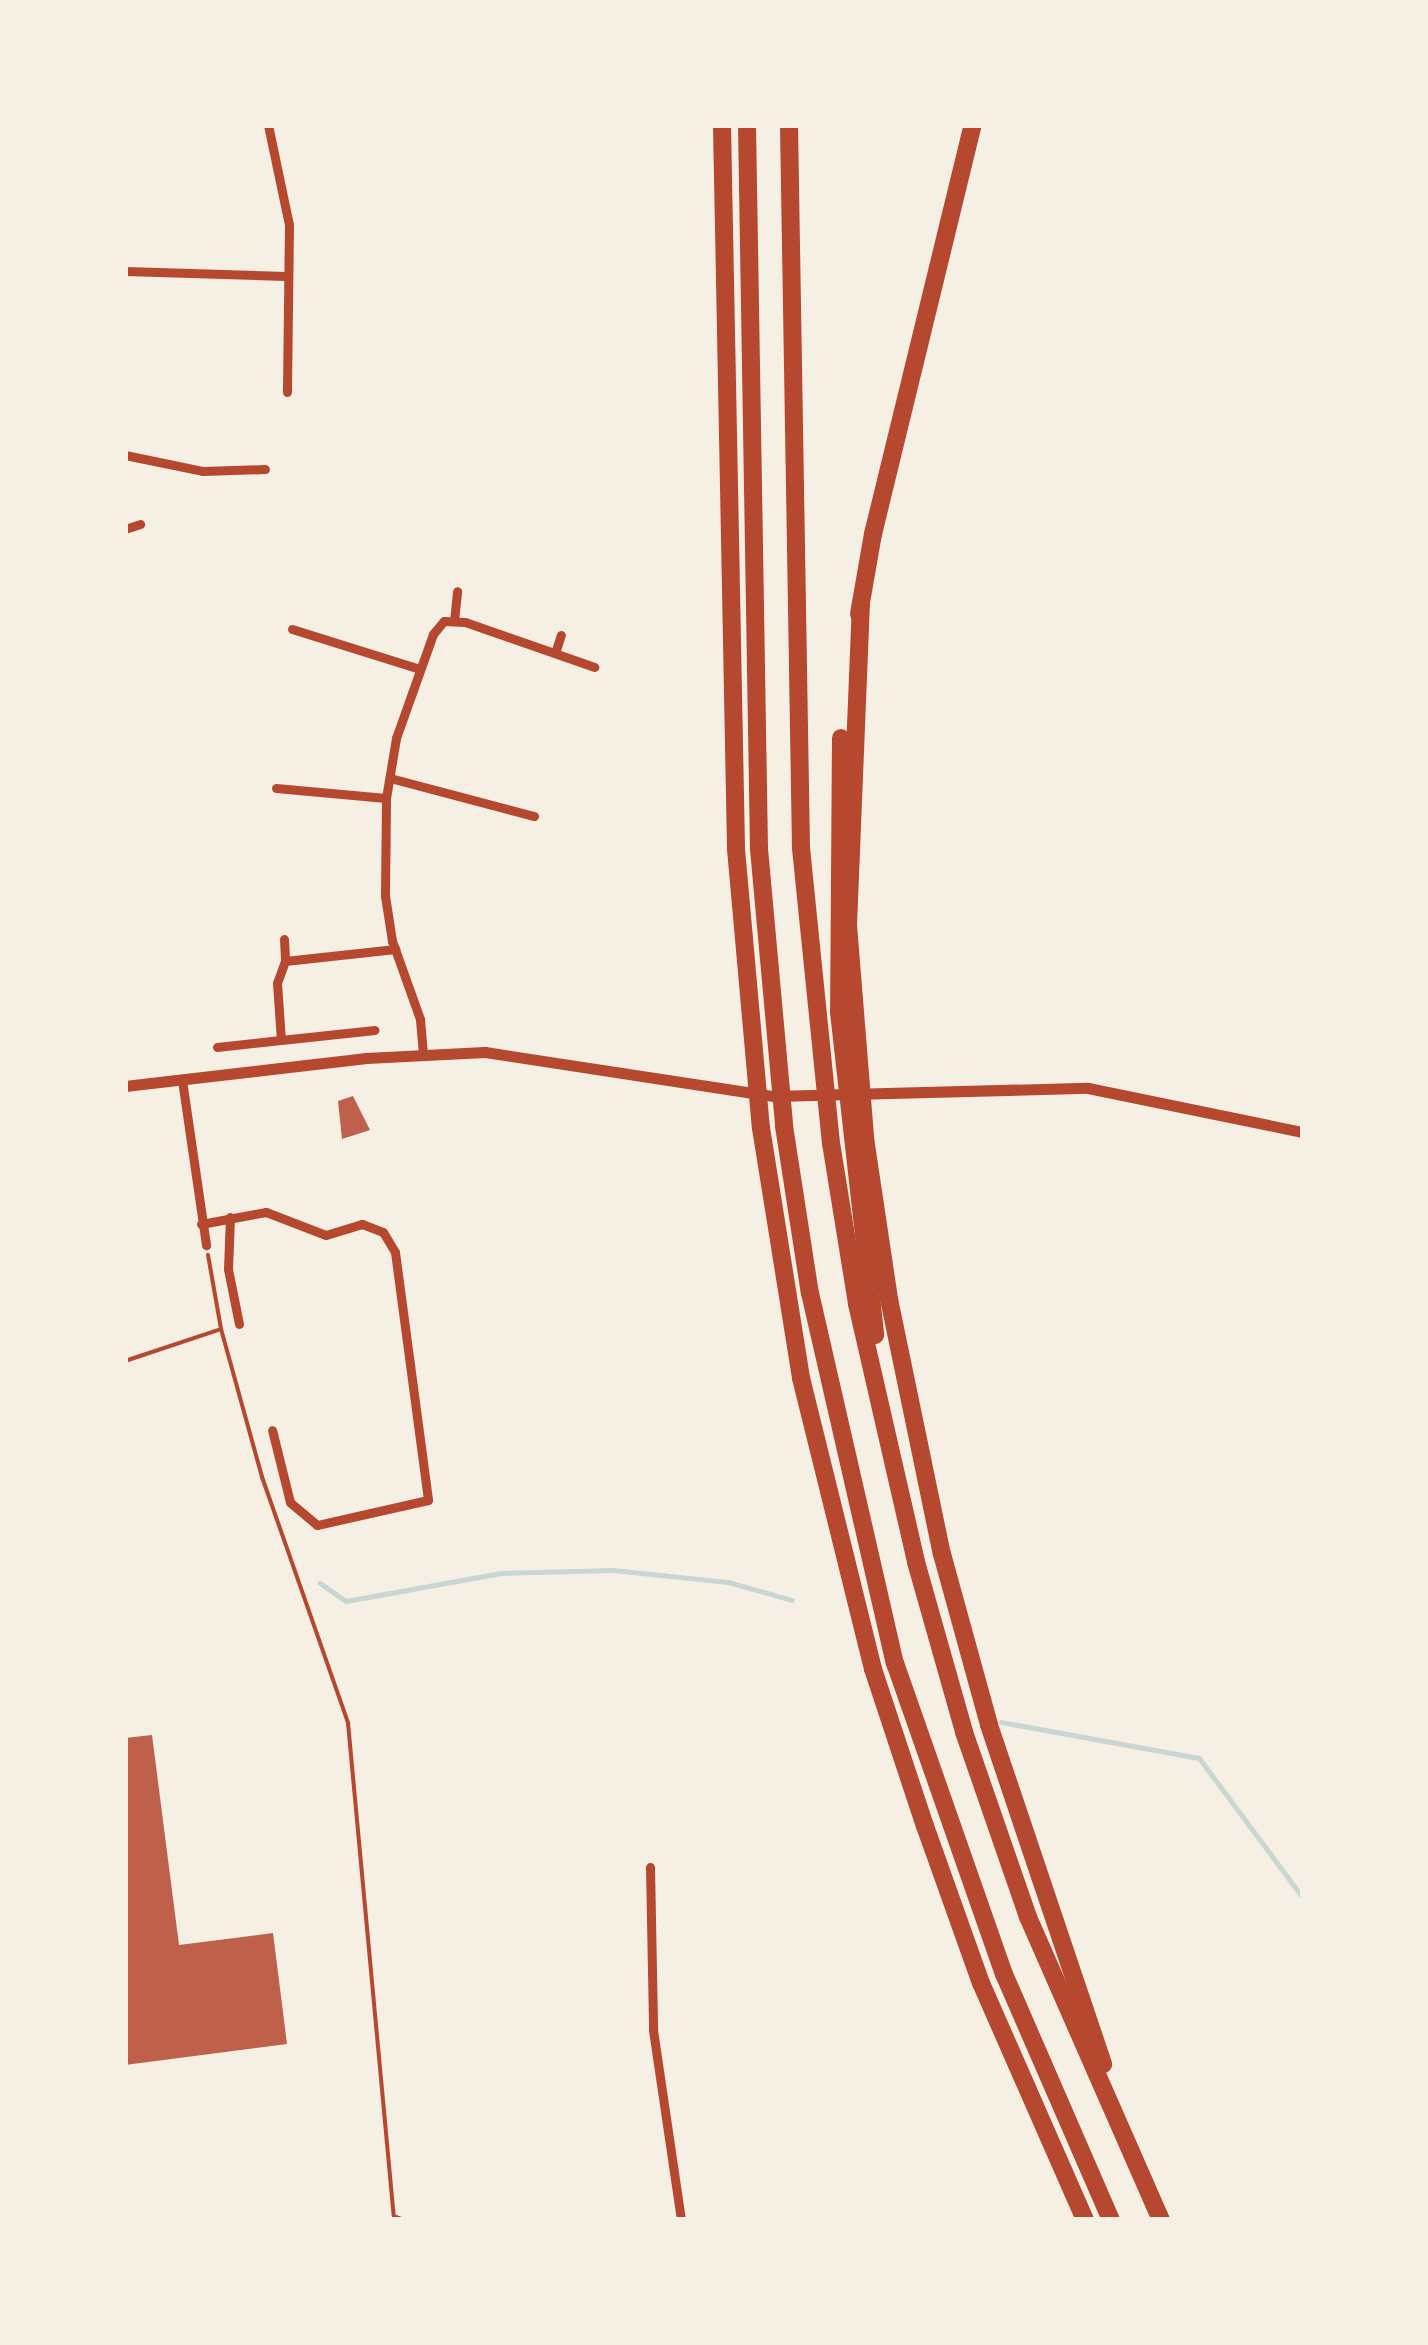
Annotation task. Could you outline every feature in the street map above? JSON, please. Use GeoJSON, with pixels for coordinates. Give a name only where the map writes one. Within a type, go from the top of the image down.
{"type":"FeatureCollection","features":[{"type":"Feature","properties":{"kind":"highway"},"geometry":{"type":"LineString","coordinates":[[722,125],[736,849],[762,1128],[798,1358],[873,1670],[925,1826],[980,1983],[1086,2220]]}},
{"type":"Feature","properties":{"kind":"highway"},"geometry":{"type":"LineString","coordinates":[[746,125],[759,849],[784,1126],[810,1293],[900,1680],[1004,1974],[1111,2220]]}},
{"type":"Feature","properties":{"kind":"highway"},"geometry":{"type":"LineString","coordinates":[[789,125],[801,848],[831,1143],[898,1488],[1004,1852],[1161,2220]]}},
{"type":"Feature","properties":{"kind":"highway"},"geometry":{"type":"LineString","coordinates":[[898,1488],[851,1141],[835,924],[842,709],[862,602],[974,125]]}},
{"type":"Feature","properties":{"kind":"highway"},"geometry":{"type":"LineString","coordinates":[[862,602],[848,824],[849,942],[865,1138],[889,1300],[930,1498],[989,1725],[1146,2187]]}},
{"type":"Feature","properties":{"kind":"street"},"geometry":{"type":"LineString","coordinates":[[268,125],[286,196],[287,392]]}},
{"type":"Feature","properties":{"kind":"street"},"geometry":{"type":"LineString","coordinates":[[125,271],[285,276]]}},
{"type":"Feature","properties":{"kind":"street"},"geometry":{"type":"LineString","coordinates":[[125,454],[204,472],[265,469]]}},
{"type":"Feature","properties":{"kind":"street"},"geometry":{"type":"LineString","coordinates":[[125,528],[140,524]]}},
{"type":"Feature","properties":{"kind":"street"},"geometry":{"type":"LineString","coordinates":[[454,622],[457,591]]}},
{"type":"Feature","properties":{"kind":"street"},"geometry":{"type":"LineString","coordinates":[[423,1054],[420,1018],[395,949],[385,896],[386,798],[433,634],[444,621],[454,622],[594,667]]}},
{"type":"Feature","properties":{"kind":"street"},"geometry":{"type":"LineString","coordinates":[[292,629],[420,669]]}},
{"type":"Feature","properties":{"kind":"street"},"geometry":{"type":"LineString","coordinates":[[555,653],[561,635]]}},
{"type":"Feature","properties":{"kind":"street"},"geometry":{"type":"LineString","coordinates":[[390,778],[534,816]]}},
{"type":"Feature","properties":{"kind":"street"},"geometry":{"type":"LineString","coordinates":[[276,788],[386,798]]}},
{"type":"Feature","properties":{"kind":"street"},"geometry":{"type":"LineString","coordinates":[[280,1040],[278,983],[285,961],[284,938]]}},
{"type":"Feature","properties":{"kind":"street"},"geometry":{"type":"LineString","coordinates":[[285,961],[395,949]]}},
{"type":"Feature","properties":{"kind":"street"},"geometry":{"type":"LineString","coordinates":[[217,1047],[374,1030]]}},
{"type":"Feature","properties":{"kind":"street"},"geometry":{"type":"LineString","coordinates":[[125,1086],[423,1054],[544,1057],[728,1093],[874,1096],[1016,1085],[1088,1088],[1303,1132]]}},
{"type":"Feature","properties":{"kind":"street"},"geometry":{"type":"LineString","coordinates":[[182,1080],[206,1244]]}},
{"type":"Feature","properties":{"kind":"street"},"geometry":{"type":"LineString","coordinates":[[201,1224],[280,1212],[326,1235],[362,1224],[390,1241],[428,1500],[318,1525],[290,1502],[272,1430]]}},
{"type":"Feature","properties":{"kind":"street"},"geometry":{"type":"LineString","coordinates":[[230,1217],[228,1269],[239,1324]]}},
{"type":"Feature","properties":{"kind":"street"},"geometry":{"type":"LineString","coordinates":[[650,1866],[653,2030],[681,2220]]}},
{"type":"Feature","properties":{"kind":"path"},"geometry":{"type":"LineString","coordinates":[[206,1244],[221,1329],[297,1585],[348,1722],[394,2216],[404,2220]]}},
{"type":"Feature","properties":{"kind":"path"},"geometry":{"type":"LineString","coordinates":[[125,1362],[221,1329]]}},
{"type":"Feature","properties":{"kind":"building"},"geometry":{"type":"Polygon","coordinates":[[[353,1096],[370,1130],[342,1139],[338,1101],[353,1096]]]}},
{"type":"Feature","properties":{"kind":"building"},"geometry":{"type":"Polygon","coordinates":[[[152,1735],[179,1945],[273,1933],[287,2044],[125,2065],[125,1738],[152,1735]]]}},
{"type":"Feature","properties":{"kind":"waterway"},"geometry":{"type":"LineString","coordinates":[[320,1583],[346,1601],[500,1573],[613,1570],[728,1582],[792,1600]]}},
{"type":"Feature","properties":{"kind":"waterway"},"geometry":{"type":"LineString","coordinates":[[1001,1722],[1199,1758],[1303,1898]]}}]}
